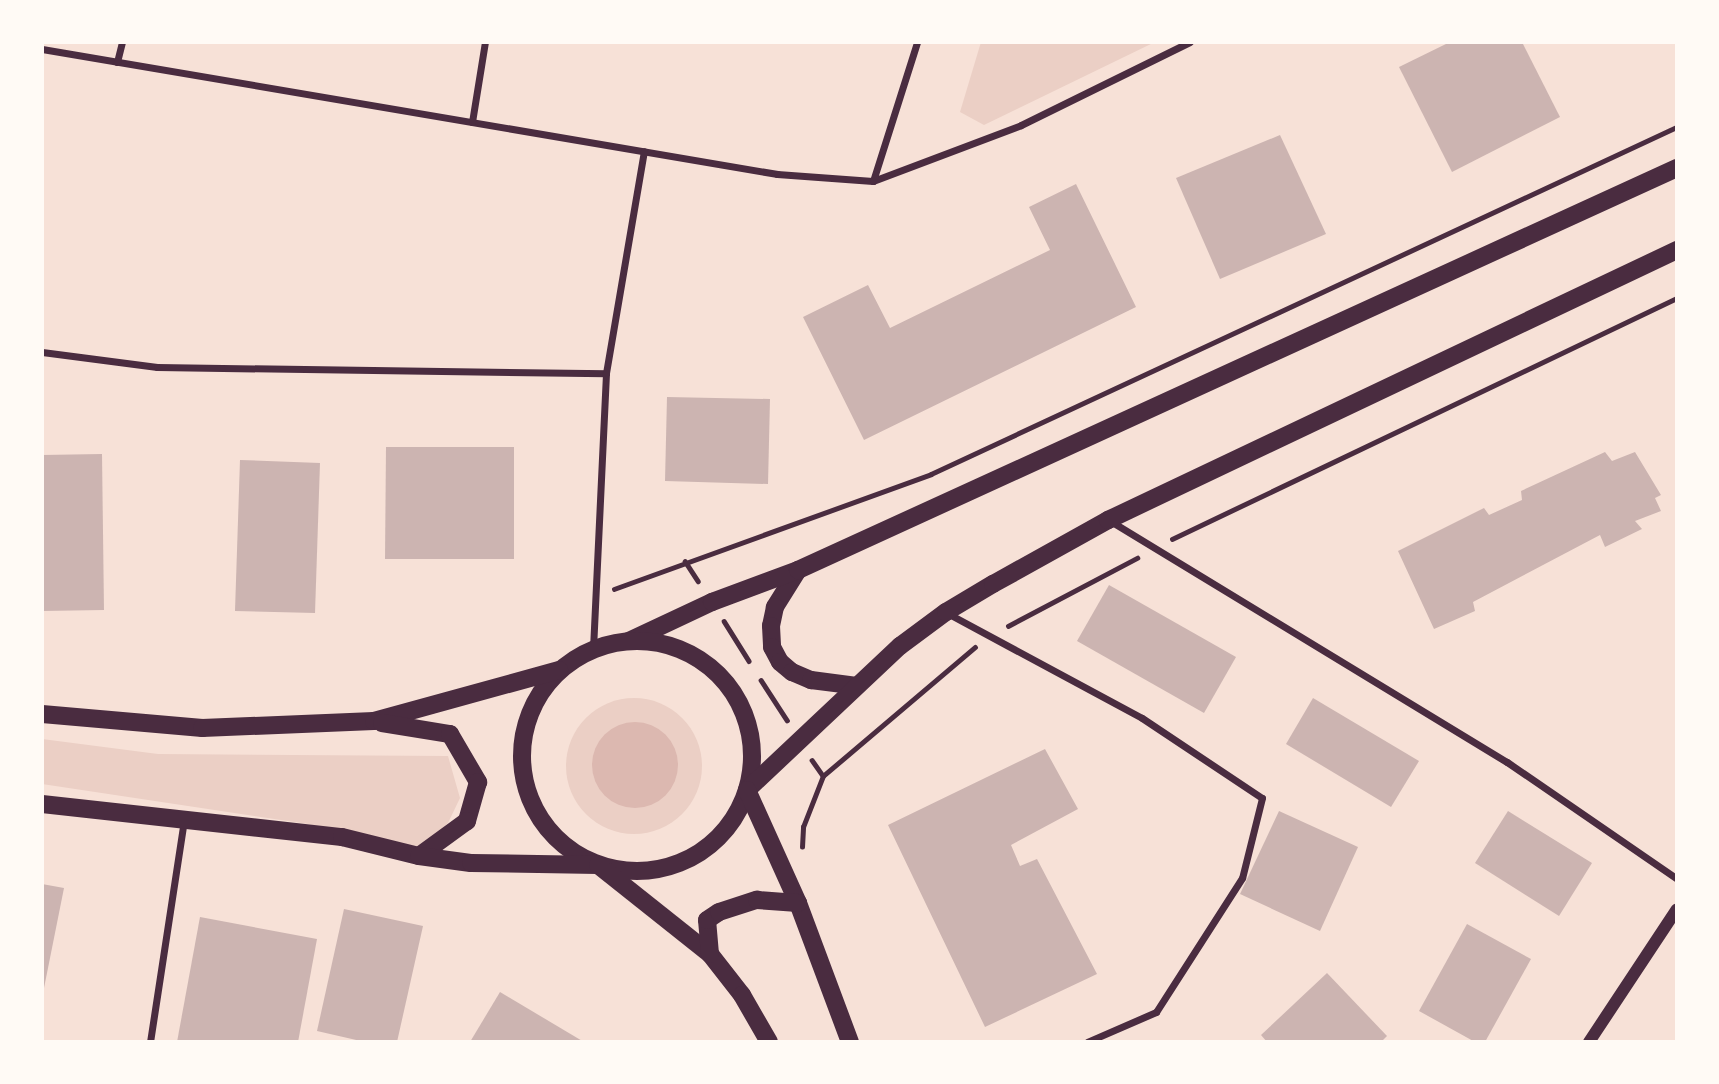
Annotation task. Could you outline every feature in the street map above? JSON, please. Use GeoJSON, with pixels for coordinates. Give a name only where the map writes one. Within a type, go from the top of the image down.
{"type":"FeatureCollection","features":[{"type":"Feature","properties":{"kind":"main road"},"geometry":{"type":"LineString","coordinates":[[373,721],[559,670],[593,649],[629,641],[712,603],[798,570],[1677,168]]}},
{"type":"Feature","properties":{"kind":"main road"},"geometry":{"type":"LineString","coordinates":[[747,790],[900,646],[946,612],[1108,520],[1677,250]]}},
{"type":"Feature","properties":{"kind":"main road"},"geometry":{"type":"LineString","coordinates":[[798,570],[775,607],[771,626],[772,647],[780,662],[792,672],[811,680],[857,686]]}},
{"type":"Feature","properties":{"kind":"main road"},"geometry":{"type":"LineString","coordinates":[[42,804],[342,837],[419,856],[471,863],[598,865],[634,871],[671,866],[704,849],[731,823],[747,790],[752,754],[746,717],[728,685],[700,660],[666,644],[629,641]]}},
{"type":"Feature","properties":{"kind":"main road"},"geometry":{"type":"LineString","coordinates":[[559,670],[535,701],[522,739],[523,778],[537,815],[563,845],[598,865],[710,954],[742,995],[769,1042]]}},
{"type":"Feature","properties":{"kind":"main road"},"geometry":{"type":"LineString","coordinates":[[42,713],[202,728],[373,721],[450,734],[478,782],[467,821],[419,856]]}},
{"type":"Feature","properties":{"kind":"main road"},"geometry":{"type":"LineString","coordinates":[[747,790],[798,903],[850,1042]]}},
{"type":"Feature","properties":{"kind":"main road"},"geometry":{"type":"LineString","coordinates":[[710,954],[707,920],[719,912],[757,900],[798,903]]}},
{"type":"Feature","properties":{"kind":"street"},"geometry":{"type":"LineString","coordinates":[[117,62],[122,42]]}},
{"type":"Feature","properties":{"kind":"street"},"geometry":{"type":"LineString","coordinates":[[472,122],[485,42]]}},
{"type":"Feature","properties":{"kind":"street"},"geometry":{"type":"LineString","coordinates":[[873,181],[917,42]]}},
{"type":"Feature","properties":{"kind":"street"},"geometry":{"type":"LineString","coordinates":[[42,49],[777,174],[873,181],[1021,125],[1190,42]]}},
{"type":"Feature","properties":{"kind":"street"},"geometry":{"type":"LineString","coordinates":[[593,649],[606,373],[644,151]]}},
{"type":"Feature","properties":{"kind":"street"},"geometry":{"type":"LineString","coordinates":[[42,352],[157,367],[606,373]]}},
{"type":"Feature","properties":{"kind":"street"},"geometry":{"type":"LineString","coordinates":[[1108,520],[1507,762],[1677,879]]}},
{"type":"Feature","properties":{"kind":"street"},"geometry":{"type":"LineString","coordinates":[[946,612],[1142,718],[1262,798],[1242,878],[1156,1012],[1087,1042]]}},
{"type":"Feature","properties":{"kind":"street"},"geometry":{"type":"LineString","coordinates":[[150,1042],[184,820]]}},
{"type":"Feature","properties":{"kind":"street"},"geometry":{"type":"LineString","coordinates":[[1589,1042],[1677,909]]}},
{"type":"Feature","properties":{"kind":"path"},"geometry":{"type":"LineString","coordinates":[[597,596],[931,474],[1677,127]]}},
{"type":"Feature","properties":{"kind":"shaded area"},"geometry":{"type":"Polygon","coordinates":[[[981,42],[1155,42],[984,125],[960,112],[981,42]]]}},
{"type":"Feature","properties":{"kind":"shaded area"},"geometry":{"type":"Polygon","coordinates":[[[634,698],[660,703],[682,718],[697,740],[702,766],[697,792],[682,814],[660,829],[634,834],[608,829],[586,814],[571,792],[566,766],[571,740],[586,718],[608,703],[634,698]]]}},
{"type":"Feature","properties":{"kind":"shaded area"},"geometry":{"type":"Polygon","coordinates":[[[635,722],[659,729],[671,741],[678,765],[671,789],[659,801],[635,808],[611,801],[599,789],[592,765],[599,741],[611,729],[635,722]]]}},
{"type":"Feature","properties":{"kind":"shaded area"},"geometry":{"type":"Polygon","coordinates":[[[42,739],[158,754],[448,756],[460,798],[448,823],[420,850],[308,824],[42,784],[42,739]]]}},
{"type":"Feature","properties":{"kind":"building"},"geometry":{"type":"Polygon","coordinates":[[[1450,42],[1522,42],[1560,117],[1452,172],[1399,67],[1450,42]]]}},
{"type":"Feature","properties":{"kind":"building"},"geometry":{"type":"Polygon","coordinates":[[[1280,135],[1326,234],[1220,279],[1176,178],[1280,135]]]}},
{"type":"Feature","properties":{"kind":"building"},"geometry":{"type":"Polygon","coordinates":[[[1076,184],[1136,307],[864,440],[803,317],[868,285],[890,328],[1050,250],[1029,207],[1076,184]]]}},
{"type":"Feature","properties":{"kind":"building"},"geometry":{"type":"Polygon","coordinates":[[[667,397],[770,399],[768,484],[665,481],[667,397]]]}},
{"type":"Feature","properties":{"kind":"building"},"geometry":{"type":"Polygon","coordinates":[[[386,447],[514,447],[514,559],[385,559],[386,447]]]}},
{"type":"Feature","properties":{"kind":"building"},"geometry":{"type":"Polygon","coordinates":[[[1605,452],[1612,461],[1635,452],[1661,495],[1655,498],[1661,511],[1635,521],[1642,529],[1605,547],[1600,535],[1473,602],[1475,611],[1434,629],[1398,551],[1484,508],[1489,515],[1522,500],[1521,491],[1605,452]]]}},
{"type":"Feature","properties":{"kind":"building"},"geometry":{"type":"Polygon","coordinates":[[[102,454],[104,610],[42,611],[42,455],[102,454]]]}},
{"type":"Feature","properties":{"kind":"building"},"geometry":{"type":"Polygon","coordinates":[[[240,460],[320,463],[315,613],[235,611],[240,460]]]}},
{"type":"Feature","properties":{"kind":"building"},"geometry":{"type":"Polygon","coordinates":[[[1109,585],[1236,657],[1204,713],[1077,641],[1109,585]]]}},
{"type":"Feature","properties":{"kind":"building"},"geometry":{"type":"Polygon","coordinates":[[[1313,698],[1419,761],[1391,807],[1286,744],[1313,698]]]}},
{"type":"Feature","properties":{"kind":"building"},"geometry":{"type":"Polygon","coordinates":[[[1045,749],[1078,809],[1011,845],[1020,866],[1037,859],[1097,974],[985,1027],[888,825],[1045,749]]]}},
{"type":"Feature","properties":{"kind":"building"},"geometry":{"type":"Polygon","coordinates":[[[1279,811],[1358,847],[1320,931],[1240,894],[1279,811]]]}},
{"type":"Feature","properties":{"kind":"building"},"geometry":{"type":"Polygon","coordinates":[[[1508,811],[1592,863],[1559,916],[1475,863],[1508,811]]]}},
{"type":"Feature","properties":{"kind":"building"},"geometry":{"type":"Polygon","coordinates":[[[42,884],[64,888],[43,993],[42,993],[42,884]]]}},
{"type":"Feature","properties":{"kind":"building"},"geometry":{"type":"Polygon","coordinates":[[[344,909],[423,926],[397,1042],[365,1042],[317,1031],[344,909]]]}},
{"type":"Feature","properties":{"kind":"building"},"geometry":{"type":"Polygon","coordinates":[[[200,917],[317,939],[298,1042],[177,1042],[200,917]]]}},
{"type":"Feature","properties":{"kind":"building"},"geometry":{"type":"Polygon","coordinates":[[[1467,924],[1531,959],[1485,1042],[1475,1042],[1419,1011],[1467,924]]]}},
{"type":"Feature","properties":{"kind":"building"},"geometry":{"type":"Polygon","coordinates":[[[1327,973],[1387,1036],[1381,1042],[1267,1042],[1261,1035],[1327,973]]]}},
{"type":"Feature","properties":{"kind":"building"},"geometry":{"type":"Polygon","coordinates":[[[500,992],[584,1042],[470,1042],[500,992]]]}}]}
